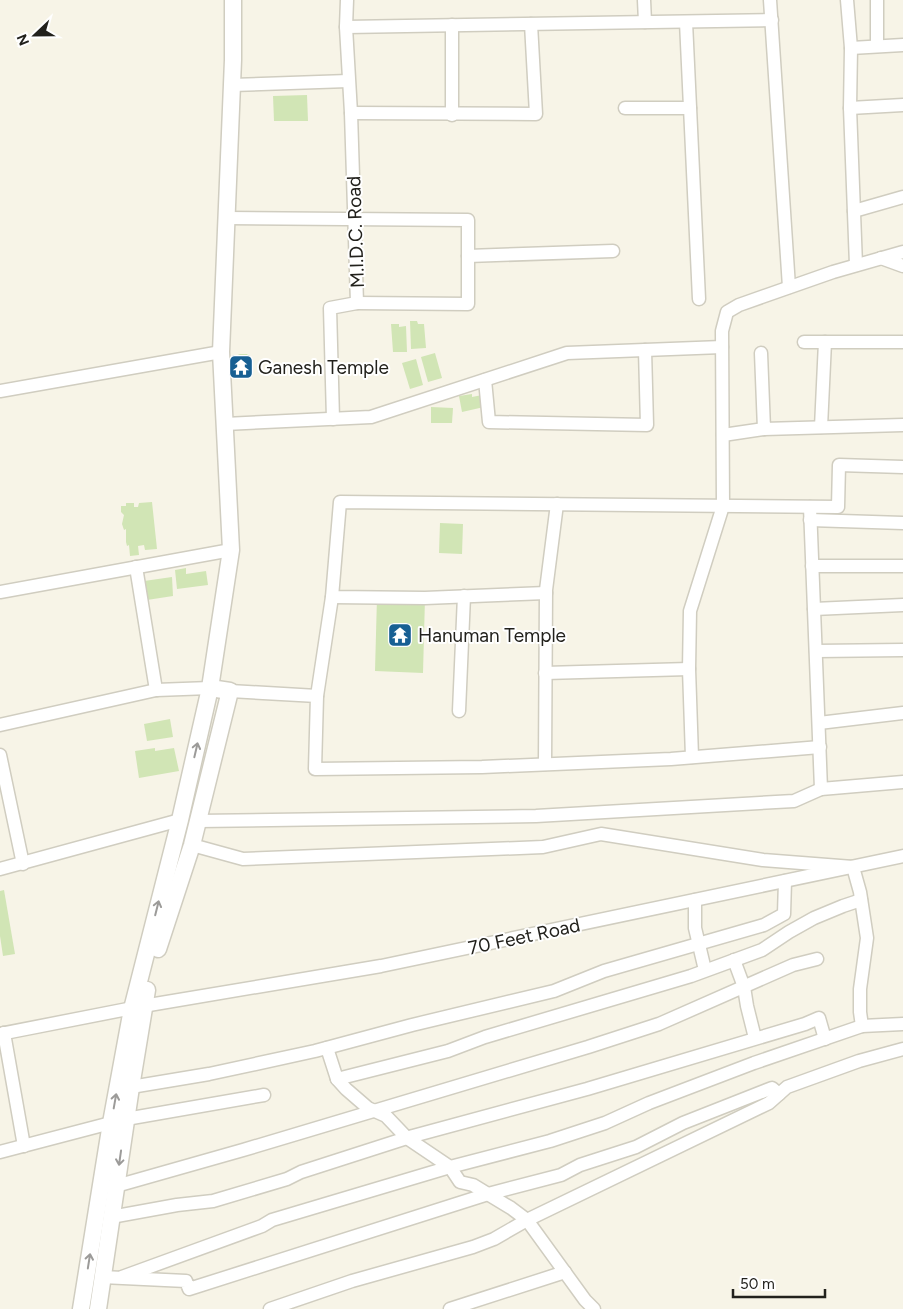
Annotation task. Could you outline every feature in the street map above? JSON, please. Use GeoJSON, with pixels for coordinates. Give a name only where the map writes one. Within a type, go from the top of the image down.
{"type":"FeatureCollection","features":[{"type":"Feature","properties":{"kind":"main road"},"geometry":{"type":"LineString","coordinates":[[81,1309],[118,1121],[137,1008],[210,688],[231,550],[221,352],[232,85],[232,0]]}},
{"type":"Feature","properties":{"kind":"main road"},"geometry":{"type":"LineString","coordinates":[[98,1309],[116,1186],[118,1121],[131,1086],[137,1008],[192,845],[230,692],[210,688]]}},
{"type":"Feature","properties":{"kind":"street","name":"M.I.D.C. Road"},"geometry":{"type":"LineString","coordinates":[[333,419],[330,308],[357,303],[351,113],[346,27],[347,0]]}},
{"type":"Feature","properties":{"kind":"street"},"geometry":{"type":"LineString","coordinates":[[644,0],[645,22]]}},
{"type":"Feature","properties":{"kind":"street"},"geometry":{"type":"LineString","coordinates":[[770,0],[789,287]]}},
{"type":"Feature","properties":{"kind":"street"},"geometry":{"type":"LineString","coordinates":[[847,0],[852,48],[850,108],[856,265]]}},
{"type":"Feature","properties":{"kind":"street"},"geometry":{"type":"LineString","coordinates":[[877,0],[877,46]]}},
{"type":"Feature","properties":{"kind":"street"},"geometry":{"type":"LineString","coordinates":[[346,27],[772,20]]}},
{"type":"Feature","properties":{"kind":"street"},"geometry":{"type":"LineString","coordinates":[[686,22],[698,299]]}},
{"type":"Feature","properties":{"kind":"street"},"geometry":{"type":"LineString","coordinates":[[351,113],[536,114],[531,24]]}},
{"type":"Feature","properties":{"kind":"street"},"geometry":{"type":"LineString","coordinates":[[452,25],[452,115]]}},
{"type":"Feature","properties":{"kind":"street"},"geometry":{"type":"LineString","coordinates":[[852,48],[903,46]]}},
{"type":"Feature","properties":{"kind":"street"},"geometry":{"type":"LineString","coordinates":[[232,85],[348,81]]}},
{"type":"Feature","properties":{"kind":"street"},"geometry":{"type":"LineString","coordinates":[[850,108],[903,105]]}},
{"type":"Feature","properties":{"kind":"street"},"geometry":{"type":"LineString","coordinates":[[626,108],[690,108]]}},
{"type":"Feature","properties":{"kind":"street"},"geometry":{"type":"LineString","coordinates":[[854,211],[903,197]]}},
{"type":"Feature","properties":{"kind":"street"},"geometry":{"type":"LineString","coordinates":[[226,218],[468,220],[468,304],[357,303]]}},
{"type":"Feature","properties":{"kind":"street"},"geometry":{"type":"LineString","coordinates":[[468,256],[613,251]]}},
{"type":"Feature","properties":{"kind":"street"},"geometry":{"type":"LineString","coordinates":[[692,757],[689,669],[690,612],[723,506],[722,331],[726,312],[739,305],[789,287],[903,252]]}},
{"type":"Feature","properties":{"kind":"street"},"geometry":{"type":"LineString","coordinates":[[881,258],[903,266]]}},
{"type":"Feature","properties":{"kind":"street"},"geometry":{"type":"LineString","coordinates":[[804,342],[903,342]]}},
{"type":"Feature","properties":{"kind":"street"},"geometry":{"type":"LineString","coordinates":[[821,427],[824,342]]}},
{"type":"Feature","properties":{"kind":"street"},"geometry":{"type":"LineString","coordinates":[[225,424],[371,417],[567,353],[722,346]]}},
{"type":"Feature","properties":{"kind":"street"},"geometry":{"type":"LineString","coordinates":[[484,380],[489,422],[647,426],[645,350]]}},
{"type":"Feature","properties":{"kind":"street"},"geometry":{"type":"LineString","coordinates":[[0,391],[221,352]]}},
{"type":"Feature","properties":{"kind":"street"},"geometry":{"type":"LineString","coordinates":[[761,353],[764,429]]}},
{"type":"Feature","properties":{"kind":"street"},"geometry":{"type":"LineString","coordinates":[[723,435],[764,429],[903,425]]}},
{"type":"Feature","properties":{"kind":"street"},"geometry":{"type":"LineString","coordinates":[[810,514],[838,507],[839,465],[903,467]]}},
{"type":"Feature","properties":{"kind":"street"},"geometry":{"type":"LineString","coordinates":[[820,747],[692,757],[482,767],[315,769],[317,696],[332,597],[340,502],[723,506],[903,523]]}},
{"type":"Feature","properties":{"kind":"street"},"geometry":{"type":"LineString","coordinates":[[545,764],[546,593],[557,504]]}},
{"type":"Feature","properties":{"kind":"street"},"geometry":{"type":"LineString","coordinates":[[810,514],[821,789]]}},
{"type":"Feature","properties":{"kind":"street"},"geometry":{"type":"LineString","coordinates":[[0,592],[231,550]]}},
{"type":"Feature","properties":{"kind":"street"},"geometry":{"type":"LineString","coordinates":[[812,566],[903,566]]}},
{"type":"Feature","properties":{"kind":"street"},"geometry":{"type":"LineString","coordinates":[[136,567],[156,690]]}},
{"type":"Feature","properties":{"kind":"street"},"geometry":{"type":"LineString","coordinates":[[332,597],[425,598],[546,593]]}},
{"type":"Feature","properties":{"kind":"street"},"geometry":{"type":"LineString","coordinates":[[459,711],[464,596]]}},
{"type":"Feature","properties":{"kind":"street"},"geometry":{"type":"LineString","coordinates":[[814,609],[903,605]]}},
{"type":"Feature","properties":{"kind":"street"},"geometry":{"type":"LineString","coordinates":[[816,651],[903,650]]}},
{"type":"Feature","properties":{"kind":"street"},"geometry":{"type":"LineString","coordinates":[[546,673],[689,669]]}},
{"type":"Feature","properties":{"kind":"street"},"geometry":{"type":"LineString","coordinates":[[0,725],[156,690],[210,688]]}},
{"type":"Feature","properties":{"kind":"street"},"geometry":{"type":"LineString","coordinates":[[230,692],[317,696]]}},
{"type":"Feature","properties":{"kind":"street"},"geometry":{"type":"LineString","coordinates":[[819,723],[903,713]]}},
{"type":"Feature","properties":{"kind":"street"},"geometry":{"type":"LineString","coordinates":[[0,755],[23,864]]}},
{"type":"Feature","properties":{"kind":"street"},"geometry":{"type":"LineString","coordinates":[[198,820],[536,816],[794,801],[821,789],[903,782]]}},
{"type":"Feature","properties":{"kind":"street"},"geometry":{"type":"LineString","coordinates":[[0,869],[180,820]]}},
{"type":"Feature","properties":{"kind":"street"},"geometry":{"type":"LineString","coordinates":[[192,845],[243,859],[543,847],[601,834],[762,860],[854,867],[862,900],[867,938],[860,989],[862,1026]]}},
{"type":"Feature","properties":{"kind":"street","name":"70 Feet Road"},"geometry":{"type":"LineString","coordinates":[[2,1034],[137,1008],[381,966],[903,856]]}},
{"type":"Feature","properties":{"kind":"street"},"geometry":{"type":"LineString","coordinates":[[131,1086],[209,1074],[327,1048],[412,1025],[554,991],[604,971],[764,925],[784,914],[785,881]]}},
{"type":"Feature","properties":{"kind":"street"},"geometry":{"type":"LineString","coordinates":[[695,900],[695,928],[705,970]]}},
{"type":"Feature","properties":{"kind":"street"},"geometry":{"type":"LineString","coordinates":[[337,1079],[448,1051],[485,1037],[691,976],[762,950],[814,918],[862,900]]}},
{"type":"Feature","properties":{"kind":"street"},"geometry":{"type":"LineString","coordinates":[[116,1186],[588,1047],[659,1024],[792,965],[817,959]]}},
{"type":"Feature","properties":{"kind":"street"},"geometry":{"type":"LineString","coordinates":[[734,960],[744,987],[755,1038]]}},
{"type":"Feature","properties":{"kind":"street"},"geometry":{"type":"LineString","coordinates":[[111,1217],[177,1205],[213,1201],[287,1180],[301,1172],[407,1138],[578,1092],[819,1018],[825,1039]]}},
{"type":"Feature","properties":{"kind":"street"},"geometry":{"type":"LineString","coordinates":[[122,1277],[262,1226],[272,1220],[450,1167],[550,1141],[605,1123],[649,1103],[754,1063],[862,1026],[903,1024]]}},
{"type":"Feature","properties":{"kind":"street"},"geometry":{"type":"LineString","coordinates":[[2,1034],[24,1146]]}},
{"type":"Feature","properties":{"kind":"street"},"geometry":{"type":"LineString","coordinates":[[327,1048],[337,1079],[346,1090],[368,1108],[386,1116],[407,1138],[450,1167],[460,1182],[488,1194],[527,1220],[565,1272],[585,1306]]}},
{"type":"Feature","properties":{"kind":"street"},"geometry":{"type":"LineString","coordinates":[[270,1309],[352,1281],[473,1247],[494,1239],[527,1220],[769,1103],[787,1087],[859,1061],[903,1050]]}},
{"type":"Feature","properties":{"kind":"street"},"geometry":{"type":"LineString","coordinates":[[102,1277],[186,1281],[189,1289],[488,1194],[561,1175],[580,1165],[636,1147],[683,1123],[772,1088],[779,1094]]}},
{"type":"Feature","properties":{"kind":"street"},"geometry":{"type":"LineString","coordinates":[[0,1152],[118,1121],[264,1095]]}},
{"type":"Feature","properties":{"kind":"street"},"geometry":{"type":"LineString","coordinates":[[450,1309],[565,1272]]}},
{"type":"Feature","properties":{"kind":"building"},"geometry":{"type":"Polygon","coordinates":[[[307,95],[308,121],[274,121],[273,96],[307,95]]]}},
{"type":"Feature","properties":{"kind":"building"},"geometry":{"type":"Polygon","coordinates":[[[410,321],[424,324],[426,348],[411,349],[410,321]]]}},
{"type":"Feature","properties":{"kind":"building"},"geometry":{"type":"Polygon","coordinates":[[[391,324],[399,324],[399,327],[406,326],[407,352],[393,352],[391,324]]]}},
{"type":"Feature","properties":{"kind":"building"},"geometry":{"type":"Polygon","coordinates":[[[435,353],[442,378],[428,382],[421,357],[435,353]]]}},
{"type":"Feature","properties":{"kind":"building","name":"Ganesh Temple"},"geometry":{"type":"Polygon","coordinates":[[[247,354],[253,361],[253,372],[244,377],[234,377],[230,370],[233,357],[247,354]]]}},
{"type":"Feature","properties":{"kind":"building"},"geometry":{"type":"Polygon","coordinates":[[[416,359],[423,385],[410,389],[402,363],[416,359]]]}},
{"type":"Feature","properties":{"kind":"building"},"geometry":{"type":"Polygon","coordinates":[[[472,394],[472,397],[482,395],[484,407],[462,412],[459,396],[472,394]]]}},
{"type":"Feature","properties":{"kind":"building"},"geometry":{"type":"Polygon","coordinates":[[[431,407],[453,408],[452,423],[431,423],[431,407]]]}},
{"type":"Feature","properties":{"kind":"building"},"geometry":{"type":"Polygon","coordinates":[[[152,502],[157,549],[145,550],[144,545],[138,546],[139,555],[130,556],[129,545],[127,546],[126,542],[126,529],[124,530],[122,524],[124,515],[121,512],[121,506],[126,506],[126,503],[134,503],[134,507],[138,507],[139,503],[152,502]]]}},
{"type":"Feature","properties":{"kind":"building"},"geometry":{"type":"Polygon","coordinates":[[[440,523],[463,524],[462,554],[439,553],[440,523]]]}},
{"type":"Feature","properties":{"kind":"building"},"geometry":{"type":"Polygon","coordinates":[[[186,568],[186,574],[206,571],[208,585],[177,589],[175,570],[186,568]]]}},
{"type":"Feature","properties":{"kind":"building"},"geometry":{"type":"Polygon","coordinates":[[[172,577],[173,596],[147,600],[144,581],[172,577]]]}},
{"type":"Feature","properties":{"kind":"building","name":"Hanuman Temple"},"geometry":{"type":"Polygon","coordinates":[[[377,597],[425,598],[423,673],[375,671],[377,597]]]}},
{"type":"Feature","properties":{"kind":"building"},"geometry":{"type":"Polygon","coordinates":[[[170,719],[173,737],[147,741],[144,724],[170,719]]]}},
{"type":"Feature","properties":{"kind":"building"},"geometry":{"type":"Polygon","coordinates":[[[155,748],[155,751],[174,748],[179,771],[139,778],[135,751],[155,748]]]}},
{"type":"Feature","properties":{"kind":"building"},"geometry":{"type":"Polygon","coordinates":[[[4,890],[15,954],[3,956],[0,936],[0,891],[4,890]]]}},
{"type":"Feature","properties":{"kind":"place","name":"Ganesh Temple"},"geometry":{"type":"Point","coordinates":[241,367]}},
{"type":"Feature","properties":{"kind":"place","name":"Hanuman Temple"},"geometry":{"type":"Point","coordinates":[400,635]}}]}
